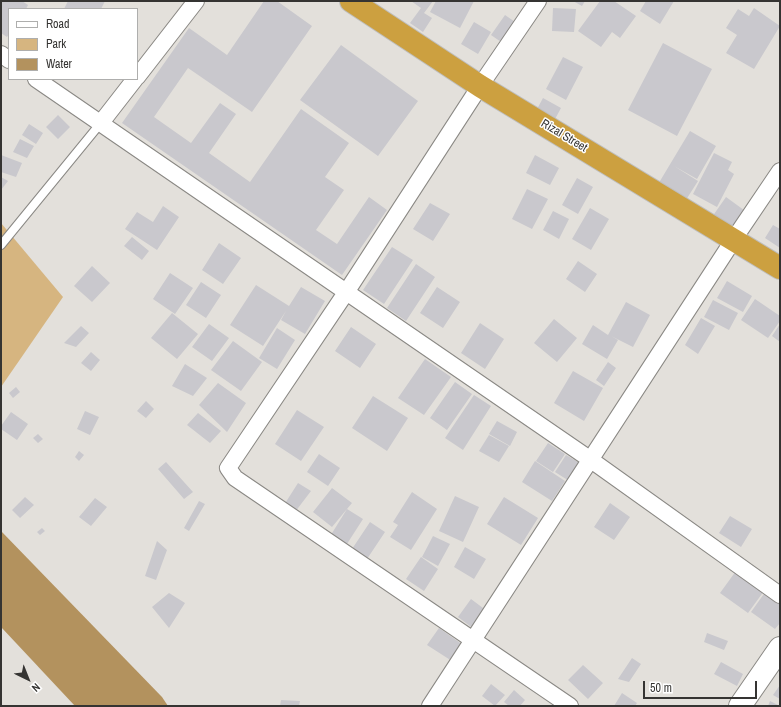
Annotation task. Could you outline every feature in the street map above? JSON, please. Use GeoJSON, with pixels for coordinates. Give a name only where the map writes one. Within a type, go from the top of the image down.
{"type":"FeatureCollection","features":[{"type":"Feature","properties":{"kind":"highway","name":"Rizal Street"},"geometry":{"type":"LineString","coordinates":[[351,1],[480,86],[734,238],[780,268]]}},
{"type":"Feature","properties":{"kind":"main road"},"geometry":{"type":"LineString","coordinates":[[740,706],[780,648]]}},
{"type":"Feature","properties":{"kind":"street"},"geometry":{"type":"LineString","coordinates":[[138,75],[196,1]]}},
{"type":"Feature","properties":{"kind":"street"},"geometry":{"type":"LineString","coordinates":[[538,1],[480,86],[347,292],[228,468],[234,478],[570,706]]}},
{"type":"Feature","properties":{"kind":"street"},"geometry":{"type":"LineString","coordinates":[[37,80],[591,460],[780,595]]}},
{"type":"Feature","properties":{"kind":"street"},"geometry":{"type":"LineString","coordinates":[[100,124],[134,80]]}},
{"type":"Feature","properties":{"kind":"street"},"geometry":{"type":"LineString","coordinates":[[430,706],[734,238],[780,172]]}},
{"type":"Feature","properties":{"kind":"lane"},"geometry":{"type":"LineString","coordinates":[[1,245],[100,124]]}},
{"type":"Feature","properties":{"kind":"green space"},"geometry":{"type":"Polygon","coordinates":[[[1,223],[63,297],[1,387],[1,223]]]}},
{"type":"Feature","properties":{"kind":"water"},"geometry":{"type":"Polygon","coordinates":[[[1,531],[162,697],[168,706],[75,706],[1,627],[1,531]]]}},
{"type":"Feature","properties":{"kind":"building"},"geometry":{"type":"Polygon","coordinates":[[[1,1],[22,1],[28,5],[26,8],[8,8],[8,36],[7,37],[1,33],[1,1]]]}},
{"type":"Feature","properties":{"kind":"building"},"geometry":{"type":"Polygon","coordinates":[[[68,1],[105,1],[102,8],[64,8],[68,1]]]}},
{"type":"Feature","properties":{"kind":"building"},"geometry":{"type":"Polygon","coordinates":[[[264,1],[277,1],[312,26],[252,112],[188,68],[154,117],[191,143],[220,103],[236,114],[209,153],[250,182],[301,109],[349,143],[325,177],[344,190],[316,230],[337,244],[369,197],[387,210],[342,275],[122,123],[189,28],[227,55],[264,1]]]}},
{"type":"Feature","properties":{"kind":"building"},"geometry":{"type":"Polygon","coordinates":[[[411,1],[433,1],[424,13],[432,18],[423,32],[410,23],[421,8],[411,1]]]}},
{"type":"Feature","properties":{"kind":"building"},"geometry":{"type":"Polygon","coordinates":[[[436,1],[474,1],[460,28],[430,12],[436,1]]]}},
{"type":"Feature","properties":{"kind":"building"},"geometry":{"type":"Polygon","coordinates":[[[573,1],[585,1],[582,6],[573,1]]]}},
{"type":"Feature","properties":{"kind":"building"},"geometry":{"type":"Polygon","coordinates":[[[600,1],[614,1],[636,16],[620,38],[612,32],[601,47],[578,31],[600,1]]]}},
{"type":"Feature","properties":{"kind":"building"},"geometry":{"type":"Polygon","coordinates":[[[646,1],[674,1],[660,24],[640,11],[646,1]]]}},
{"type":"Feature","properties":{"kind":"building"},"geometry":{"type":"Polygon","coordinates":[[[553,8],[576,9],[574,32],[552,31],[553,8]]]}},
{"type":"Feature","properties":{"kind":"building"},"geometry":{"type":"Polygon","coordinates":[[[754,8],[780,26],[754,69],[726,53],[737,35],[726,28],[738,9],[749,16],[754,8]]]}},
{"type":"Feature","properties":{"kind":"building"},"geometry":{"type":"Polygon","coordinates":[[[505,15],[518,24],[504,44],[491,35],[505,15]]]}},
{"type":"Feature","properties":{"kind":"building"},"geometry":{"type":"Polygon","coordinates":[[[474,22],[491,32],[478,54],[461,44],[474,22]]]}},
{"type":"Feature","properties":{"kind":"building"},"geometry":{"type":"Polygon","coordinates":[[[663,43],[712,69],[677,136],[628,110],[663,43]]]}},
{"type":"Feature","properties":{"kind":"building"},"geometry":{"type":"Polygon","coordinates":[[[341,45],[418,101],[378,156],[300,100],[341,45]]]}},
{"type":"Feature","properties":{"kind":"building"},"geometry":{"type":"Polygon","coordinates":[[[563,57],[583,67],[566,100],[546,89],[563,57]]]}},
{"type":"Feature","properties":{"kind":"building"},"geometry":{"type":"Polygon","coordinates":[[[543,98],[561,108],[554,121],[536,111],[543,98]]]}},
{"type":"Feature","properties":{"kind":"building"},"geometry":{"type":"Polygon","coordinates":[[[58,115],[70,127],[58,139],[46,127],[58,115]]]}},
{"type":"Feature","properties":{"kind":"building"},"geometry":{"type":"Polygon","coordinates":[[[29,124],[43,133],[36,144],[22,135],[29,124]]]}},
{"type":"Feature","properties":{"kind":"building"},"geometry":{"type":"Polygon","coordinates":[[[690,131],[716,146],[697,179],[674,166],[698,181],[684,203],[657,186],[690,131]]]}},
{"type":"Feature","properties":{"kind":"building"},"geometry":{"type":"Polygon","coordinates":[[[20,139],[34,146],[27,158],[13,152],[20,139]]]}},
{"type":"Feature","properties":{"kind":"building"},"geometry":{"type":"Polygon","coordinates":[[[714,153],[732,162],[728,170],[734,174],[717,207],[693,194],[714,153]]]}},
{"type":"Feature","properties":{"kind":"building"},"geometry":{"type":"Polygon","coordinates":[[[1,155],[22,163],[16,177],[1,172],[1,155]]]}},
{"type":"Feature","properties":{"kind":"building"},"geometry":{"type":"Polygon","coordinates":[[[535,155],[559,168],[550,185],[526,173],[535,155]]]}},
{"type":"Feature","properties":{"kind":"building"},"geometry":{"type":"Polygon","coordinates":[[[1,177],[8,181],[1,190],[1,177]]]}},
{"type":"Feature","properties":{"kind":"building"},"geometry":{"type":"Polygon","coordinates":[[[577,178],[593,187],[578,214],[562,205],[577,178]]]}},
{"type":"Feature","properties":{"kind":"building"},"geometry":{"type":"Polygon","coordinates":[[[527,189],[548,199],[532,229],[512,219],[527,189]]]}},
{"type":"Feature","properties":{"kind":"building"},"geometry":{"type":"Polygon","coordinates":[[[726,197],[748,213],[734,233],[712,217],[726,197]]]}},
{"type":"Feature","properties":{"kind":"building"},"geometry":{"type":"Polygon","coordinates":[[[430,203],[450,214],[433,241],[413,229],[430,203]]]}},
{"type":"Feature","properties":{"kind":"building"},"geometry":{"type":"Polygon","coordinates":[[[163,206],[179,217],[157,250],[125,229],[137,212],[153,222],[163,206]]]}},
{"type":"Feature","properties":{"kind":"building"},"geometry":{"type":"Polygon","coordinates":[[[590,208],[609,219],[591,250],[572,239],[590,208]]]}},
{"type":"Feature","properties":{"kind":"building"},"geometry":{"type":"Polygon","coordinates":[[[553,211],[569,219],[559,239],[543,230],[553,211]]]}},
{"type":"Feature","properties":{"kind":"building"},"geometry":{"type":"Polygon","coordinates":[[[773,225],[780,229],[780,248],[765,238],[773,225]]]}},
{"type":"Feature","properties":{"kind":"building"},"geometry":{"type":"Polygon","coordinates":[[[132,237],[149,251],[142,260],[124,246],[132,237]]]}},
{"type":"Feature","properties":{"kind":"building"},"geometry":{"type":"Polygon","coordinates":[[[219,243],[241,258],[223,284],[202,270],[219,243]]]}},
{"type":"Feature","properties":{"kind":"building"},"geometry":{"type":"Polygon","coordinates":[[[392,247],[413,260],[384,304],[363,290],[392,247]]]}},
{"type":"Feature","properties":{"kind":"building"},"geometry":{"type":"Polygon","coordinates":[[[578,261],[597,274],[585,292],[566,279],[578,261]]]}},
{"type":"Feature","properties":{"kind":"building"},"geometry":{"type":"Polygon","coordinates":[[[416,264],[435,277],[406,321],[387,308],[416,264]]]}},
{"type":"Feature","properties":{"kind":"building"},"geometry":{"type":"Polygon","coordinates":[[[92,266],[110,283],[92,302],[74,286],[92,266]]]}},
{"type":"Feature","properties":{"kind":"building"},"geometry":{"type":"Polygon","coordinates":[[[170,273],[193,288],[175,314],[153,299],[170,273]]]}},
{"type":"Feature","properties":{"kind":"building"},"geometry":{"type":"Polygon","coordinates":[[[727,281],[752,296],[743,312],[717,298],[727,281]]]}},
{"type":"Feature","properties":{"kind":"building"},"geometry":{"type":"Polygon","coordinates":[[[201,282],[221,295],[206,318],[186,305],[201,282]]]}},
{"type":"Feature","properties":{"kind":"building"},"geometry":{"type":"Polygon","coordinates":[[[256,285],[289,306],[301,287],[325,301],[305,334],[281,320],[286,311],[263,346],[230,325],[256,285]]]}},
{"type":"Feature","properties":{"kind":"building"},"geometry":{"type":"Polygon","coordinates":[[[437,287],[460,302],[443,328],[420,313],[437,287]]]}},
{"type":"Feature","properties":{"kind":"building"},"geometry":{"type":"Polygon","coordinates":[[[755,299],[780,316],[780,321],[768,338],[741,320],[755,299]]]}},
{"type":"Feature","properties":{"kind":"building"},"geometry":{"type":"Polygon","coordinates":[[[713,300],[738,313],[729,330],[704,317],[713,300]]]}},
{"type":"Feature","properties":{"kind":"building"},"geometry":{"type":"Polygon","coordinates":[[[626,302],[650,315],[633,347],[611,336],[618,340],[607,359],[582,344],[593,325],[608,335],[626,302]]]}},
{"type":"Feature","properties":{"kind":"building"},"geometry":{"type":"Polygon","coordinates":[[[172,313],[198,334],[177,359],[151,338],[172,313]]]}},
{"type":"Feature","properties":{"kind":"building"},"geometry":{"type":"Polygon","coordinates":[[[701,318],[715,326],[698,354],[685,345],[701,318]]]}},
{"type":"Feature","properties":{"kind":"building"},"geometry":{"type":"Polygon","coordinates":[[[554,319],[577,338],[557,362],[534,343],[554,319]]]}},
{"type":"Feature","properties":{"kind":"building"},"geometry":{"type":"Polygon","coordinates":[[[480,323],[504,339],[485,369],[461,353],[480,323]]]}},
{"type":"Feature","properties":{"kind":"building"},"geometry":{"type":"Polygon","coordinates":[[[209,324],[229,338],[212,361],[192,347],[209,324]]]}},
{"type":"Feature","properties":{"kind":"building"},"geometry":{"type":"Polygon","coordinates":[[[780,324],[780,342],[772,336],[780,324]]]}},
{"type":"Feature","properties":{"kind":"building"},"geometry":{"type":"Polygon","coordinates":[[[81,326],[89,333],[76,347],[64,343],[81,326]]]}},
{"type":"Feature","properties":{"kind":"building"},"geometry":{"type":"Polygon","coordinates":[[[351,327],[376,344],[360,368],[335,351],[351,327]]]}},
{"type":"Feature","properties":{"kind":"building"},"geometry":{"type":"Polygon","coordinates":[[[277,328],[295,340],[277,369],[259,358],[277,328]]]}},
{"type":"Feature","properties":{"kind":"building"},"geometry":{"type":"Polygon","coordinates":[[[233,341],[262,362],[241,391],[211,370],[233,341]]]}},
{"type":"Feature","properties":{"kind":"building"},"geometry":{"type":"Polygon","coordinates":[[[91,352],[100,360],[91,371],[81,363],[91,352]]]}},
{"type":"Feature","properties":{"kind":"building"},"geometry":{"type":"Polygon","coordinates":[[[425,359],[451,377],[424,415],[398,398],[425,359]]]}},
{"type":"Feature","properties":{"kind":"building"},"geometry":{"type":"Polygon","coordinates":[[[608,362],[616,368],[604,386],[596,380],[608,362]]]}},
{"type":"Feature","properties":{"kind":"building"},"geometry":{"type":"Polygon","coordinates":[[[185,364],[207,378],[193,396],[172,386],[185,364]]]}},
{"type":"Feature","properties":{"kind":"building"},"geometry":{"type":"Polygon","coordinates":[[[573,371],[603,388],[584,421],[554,403],[573,371]]]}},
{"type":"Feature","properties":{"kind":"building"},"geometry":{"type":"Polygon","coordinates":[[[455,382],[472,394],[447,430],[430,418],[455,382]]]}},
{"type":"Feature","properties":{"kind":"building"},"geometry":{"type":"Polygon","coordinates":[[[218,383],[246,403],[227,432],[199,405],[218,383]]]}},
{"type":"Feature","properties":{"kind":"building"},"geometry":{"type":"Polygon","coordinates":[[[16,387],[20,392],[13,398],[9,393],[16,387]]]}},
{"type":"Feature","properties":{"kind":"building"},"geometry":{"type":"Polygon","coordinates":[[[474,395],[491,406],[463,450],[445,438],[474,395]]]}},
{"type":"Feature","properties":{"kind":"building"},"geometry":{"type":"Polygon","coordinates":[[[373,396],[408,418],[387,451],[352,428],[373,396]]]}},
{"type":"Feature","properties":{"kind":"building"},"geometry":{"type":"Polygon","coordinates":[[[146,401],[154,409],[146,418],[137,411],[146,401]]]}},
{"type":"Feature","properties":{"kind":"building"},"geometry":{"type":"Polygon","coordinates":[[[297,410],[324,427],[301,461],[275,444],[297,410]]]}},
{"type":"Feature","properties":{"kind":"building"},"geometry":{"type":"Polygon","coordinates":[[[85,411],[99,417],[90,435],[77,429],[85,411]]]}},
{"type":"Feature","properties":{"kind":"building"},"geometry":{"type":"Polygon","coordinates":[[[11,412],[28,424],[17,440],[1,429],[1,426],[11,412]]]}},
{"type":"Feature","properties":{"kind":"building"},"geometry":{"type":"Polygon","coordinates":[[[198,413],[221,431],[210,443],[187,425],[198,413]]]}},
{"type":"Feature","properties":{"kind":"building"},"geometry":{"type":"Polygon","coordinates":[[[497,421],[517,432],[510,446],[489,434],[497,421]]]}},
{"type":"Feature","properties":{"kind":"building"},"geometry":{"type":"Polygon","coordinates":[[[38,434],[43,439],[38,443],[33,438],[38,434]]]}},
{"type":"Feature","properties":{"kind":"building"},"geometry":{"type":"Polygon","coordinates":[[[489,435],[509,446],[499,462],[479,451],[489,435]]]}},
{"type":"Feature","properties":{"kind":"building"},"geometry":{"type":"Polygon","coordinates":[[[548,443],[565,454],[553,472],[536,461],[548,443]]]}},
{"type":"Feature","properties":{"kind":"building"},"geometry":{"type":"Polygon","coordinates":[[[79,451],[84,455],[79,461],[75,457],[79,451]]]}},
{"type":"Feature","properties":{"kind":"building"},"geometry":{"type":"Polygon","coordinates":[[[319,454],[340,468],[328,486],[307,472],[319,454]]]}},
{"type":"Feature","properties":{"kind":"building"},"geometry":{"type":"Polygon","coordinates":[[[566,455],[585,466],[574,484],[555,472],[566,455]]]}},
{"type":"Feature","properties":{"kind":"building"},"geometry":{"type":"Polygon","coordinates":[[[535,461],[565,481],[552,501],[522,482],[535,461]]]}},
{"type":"Feature","properties":{"kind":"building"},"geometry":{"type":"Polygon","coordinates":[[[166,462],[193,492],[184,499],[158,469],[166,462]]]}},
{"type":"Feature","properties":{"kind":"building"},"geometry":{"type":"Polygon","coordinates":[[[298,483],[311,491],[295,512],[284,505],[298,483]]]}},
{"type":"Feature","properties":{"kind":"building"},"geometry":{"type":"Polygon","coordinates":[[[332,488],[352,503],[332,527],[313,512],[332,488]]]}},
{"type":"Feature","properties":{"kind":"building"},"geometry":{"type":"Polygon","coordinates":[[[412,492],[437,509],[411,550],[390,537],[398,525],[393,522],[412,492]]]}},
{"type":"Feature","properties":{"kind":"building"},"geometry":{"type":"Polygon","coordinates":[[[455,496],[479,507],[463,542],[439,531],[455,496]]]}},
{"type":"Feature","properties":{"kind":"building"},"geometry":{"type":"Polygon","coordinates":[[[25,497],[34,505],[20,518],[12,510],[25,497]]]}},
{"type":"Feature","properties":{"kind":"building"},"geometry":{"type":"Polygon","coordinates":[[[504,497],[538,518],[521,545],[487,524],[504,497]]]}},
{"type":"Feature","properties":{"kind":"building"},"geometry":{"type":"Polygon","coordinates":[[[95,498],[107,507],[91,526],[79,517],[95,498]]]}},
{"type":"Feature","properties":{"kind":"building"},"geometry":{"type":"Polygon","coordinates":[[[199,501],[205,504],[189,531],[184,528],[199,501]]]}},
{"type":"Feature","properties":{"kind":"building"},"geometry":{"type":"Polygon","coordinates":[[[610,503],[630,517],[614,540],[594,527],[610,503]]]}},
{"type":"Feature","properties":{"kind":"building"},"geometry":{"type":"Polygon","coordinates":[[[347,509],[363,519],[345,547],[329,538],[347,509]]]}},
{"type":"Feature","properties":{"kind":"building"},"geometry":{"type":"Polygon","coordinates":[[[730,516],[752,529],[741,547],[719,533],[730,516]]]}},
{"type":"Feature","properties":{"kind":"building"},"geometry":{"type":"Polygon","coordinates":[[[370,522],[385,532],[367,559],[352,549],[370,522]]]}},
{"type":"Feature","properties":{"kind":"building"},"geometry":{"type":"Polygon","coordinates":[[[42,528],[45,531],[40,535],[37,532],[42,528]]]}},
{"type":"Feature","properties":{"kind":"building"},"geometry":{"type":"Polygon","coordinates":[[[433,536],[450,544],[438,566],[422,557],[433,536]]]}},
{"type":"Feature","properties":{"kind":"building"},"geometry":{"type":"Polygon","coordinates":[[[157,541],[167,550],[156,580],[145,576],[157,541]]]}},
{"type":"Feature","properties":{"kind":"building"},"geometry":{"type":"Polygon","coordinates":[[[465,547],[486,559],[474,579],[454,567],[465,547]]]}},
{"type":"Feature","properties":{"kind":"building"},"geometry":{"type":"Polygon","coordinates":[[[421,557],[438,569],[424,591],[406,579],[421,557]]]}},
{"type":"Feature","properties":{"kind":"building"},"geometry":{"type":"Polygon","coordinates":[[[736,571],[764,591],[748,613],[720,593],[736,571]]]}},
{"type":"Feature","properties":{"kind":"building"},"geometry":{"type":"Polygon","coordinates":[[[766,591],[780,601],[780,623],[775,629],[751,612],[766,591]]]}},
{"type":"Feature","properties":{"kind":"building"},"geometry":{"type":"Polygon","coordinates":[[[169,593],[185,603],[169,628],[152,607],[169,593]]]}},
{"type":"Feature","properties":{"kind":"building"},"geometry":{"type":"Polygon","coordinates":[[[471,599],[487,611],[474,629],[458,617],[471,599]]]}},
{"type":"Feature","properties":{"kind":"building"},"geometry":{"type":"Polygon","coordinates":[[[439,628],[466,647],[455,663],[427,645],[439,628]]]}},
{"type":"Feature","properties":{"kind":"building"},"geometry":{"type":"Polygon","coordinates":[[[707,633],[728,641],[724,650],[704,642],[707,633]]]}},
{"type":"Feature","properties":{"kind":"building"},"geometry":{"type":"Polygon","coordinates":[[[632,658],[641,664],[629,682],[618,679],[632,658]]]}},
{"type":"Feature","properties":{"kind":"building"},"geometry":{"type":"Polygon","coordinates":[[[721,662],[743,674],[737,686],[714,674],[721,662]]]}},
{"type":"Feature","properties":{"kind":"building"},"geometry":{"type":"Polygon","coordinates":[[[583,665],[603,683],[588,699],[568,680],[583,665]]]}},
{"type":"Feature","properties":{"kind":"building"},"geometry":{"type":"Polygon","coordinates":[[[491,684],[505,695],[495,706],[482,696],[491,684]]]}},
{"type":"Feature","properties":{"kind":"building"},"geometry":{"type":"Polygon","coordinates":[[[780,685],[780,699],[773,695],[780,685]]]}},
{"type":"Feature","properties":{"kind":"building"},"geometry":{"type":"Polygon","coordinates":[[[514,690],[525,700],[520,706],[509,706],[504,702],[514,690]]]}},
{"type":"Feature","properties":{"kind":"building"},"geometry":{"type":"Polygon","coordinates":[[[622,693],[637,703],[635,706],[614,706],[622,693]]]}},
{"type":"Feature","properties":{"kind":"building"},"geometry":{"type":"Polygon","coordinates":[[[281,700],[300,701],[299,706],[280,706],[281,700]]]}},
{"type":"Feature","properties":{"kind":"building"},"geometry":{"type":"Polygon","coordinates":[[[770,701],[780,706],[768,706],[770,701]]]}}]}
